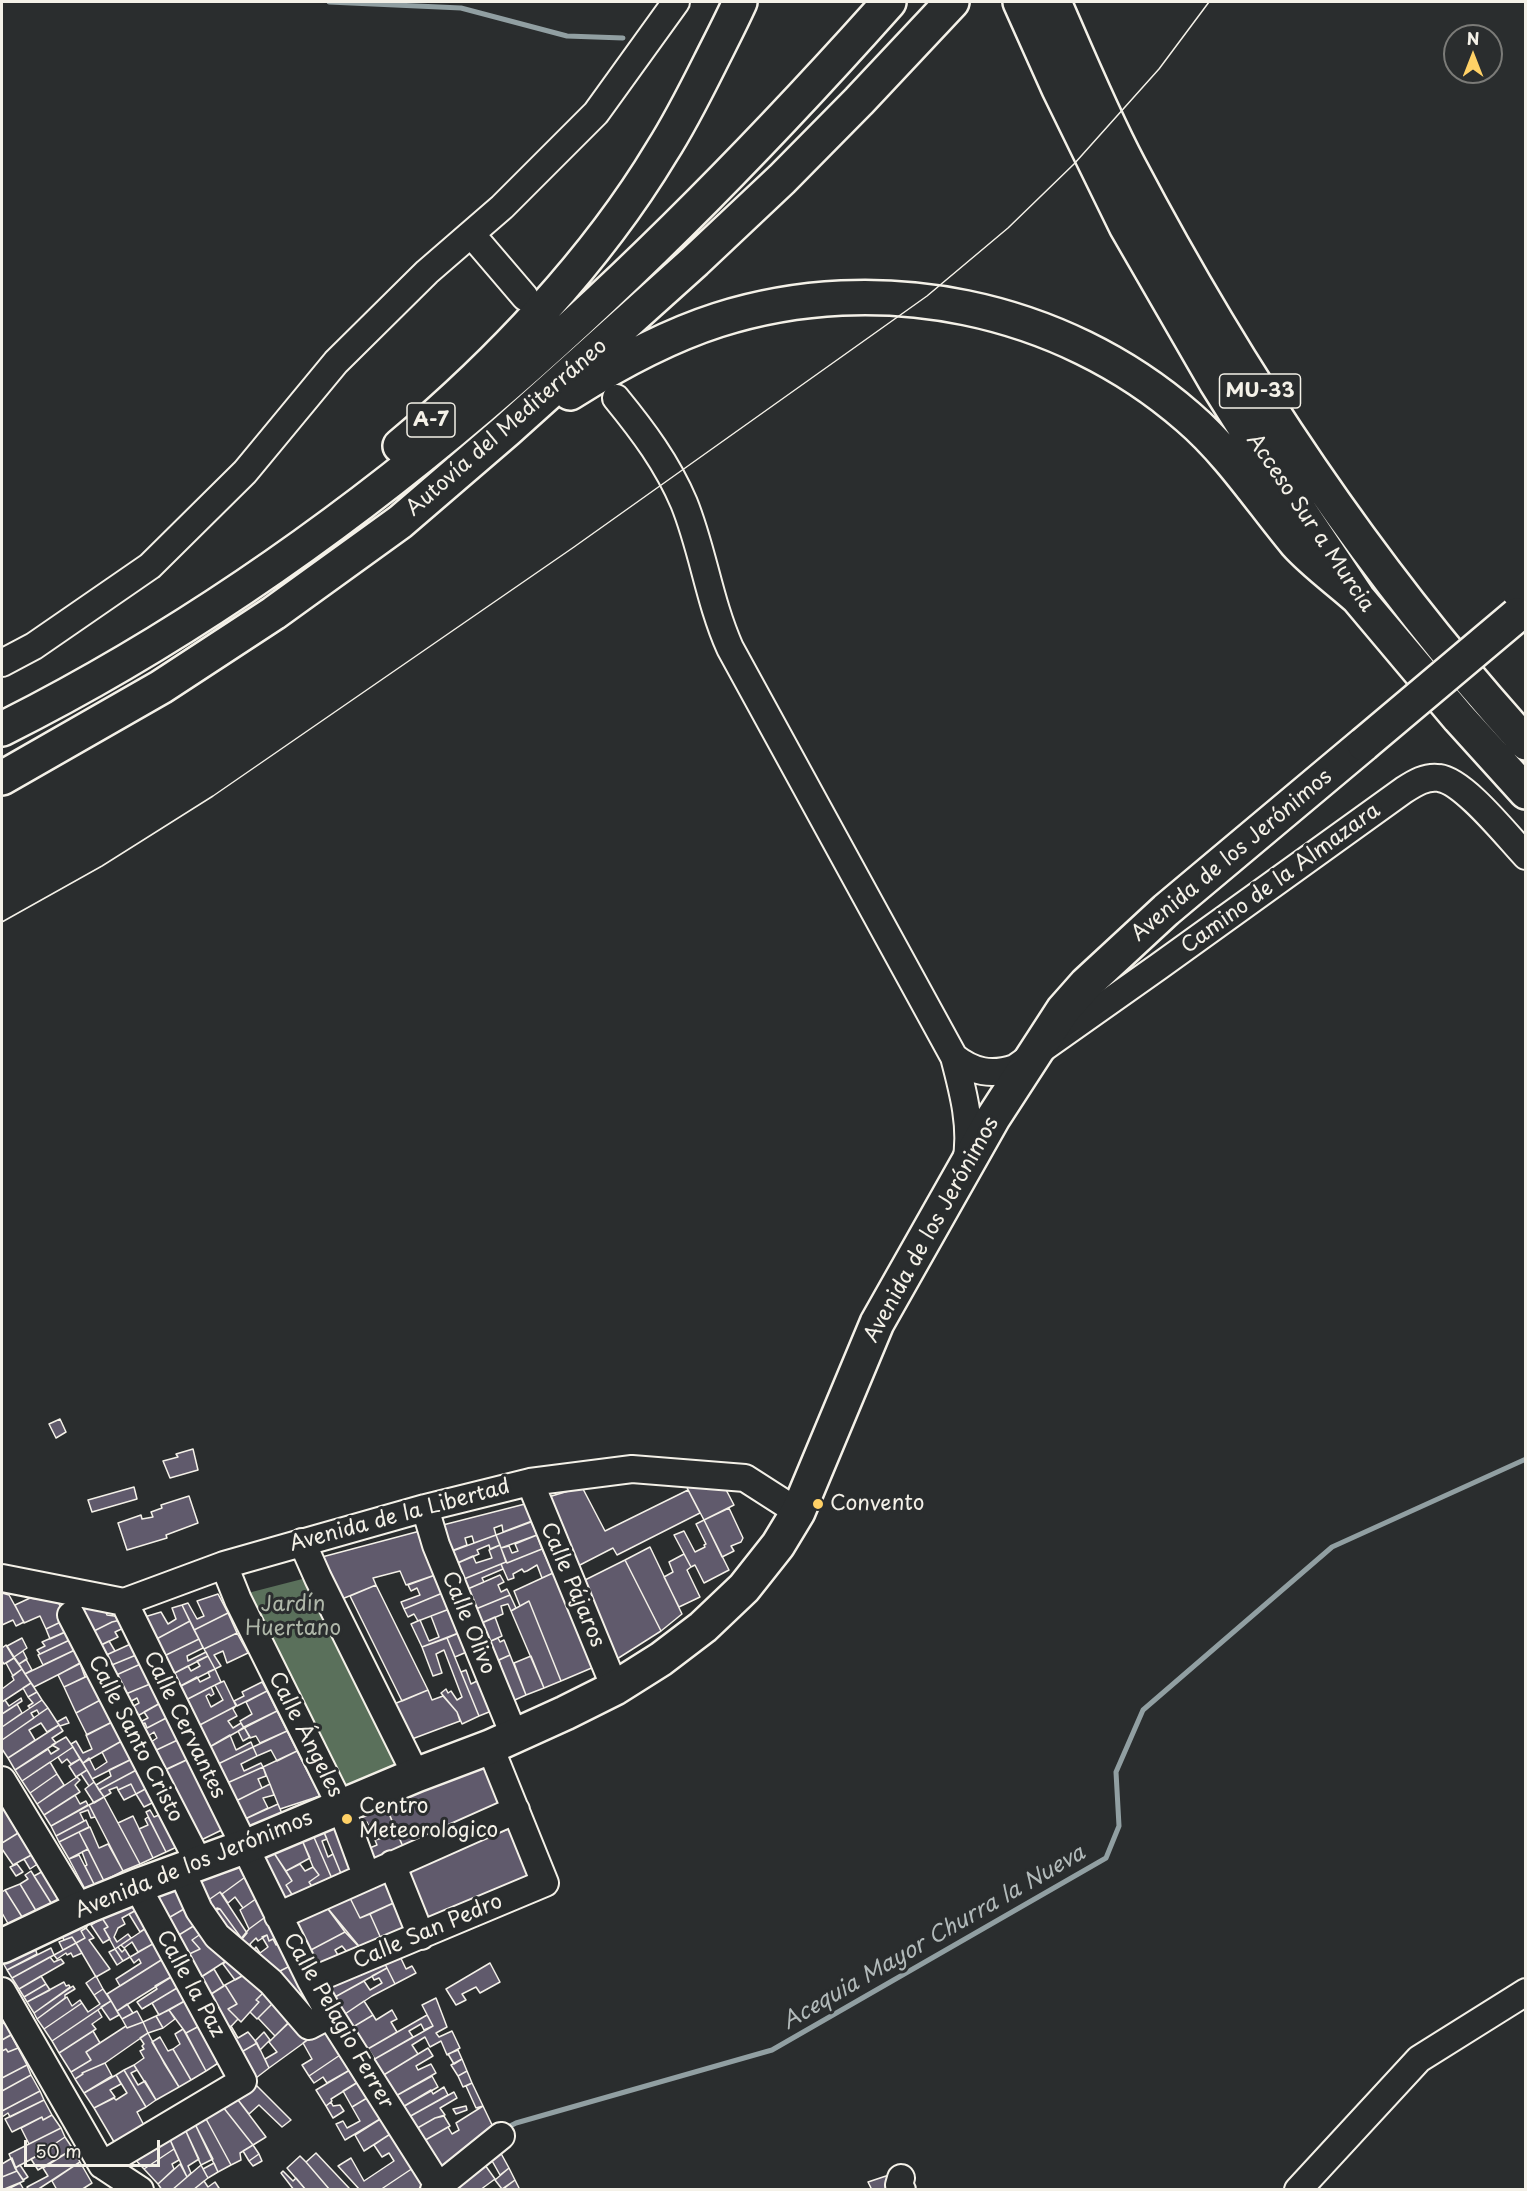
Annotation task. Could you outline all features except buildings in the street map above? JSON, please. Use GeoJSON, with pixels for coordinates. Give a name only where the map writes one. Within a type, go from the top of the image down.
{"type":"FeatureCollection","features":[{"type":"Feature","properties":{"kind":"main road","name":"A-7"},"geometry":{"type":"LineString","coordinates":[[2,718],[121,649],[268,551],[400,446],[486,369],[571,276],[626,206],[668,142],[691,101],[740,2]]}},
{"type":"Feature","properties":{"kind":"main road"},"geometry":{"type":"LineString","coordinates":[[2,729],[68,696],[208,612],[347,515],[424,455],[492,399],[637,267],[729,173],[889,2]]}},
{"type":"Feature","properties":{"kind":"main road","name":"Acceso Sur a Murcia"},"geometry":{"type":"LineString","coordinates":[[1020,2],[1101,178],[1156,281],[1215,382],[1358,598],[1459,718],[1526,792]]}},
{"type":"Feature","properties":{"kind":"main road","name":"Acceso Sur a Murcia"},"geometry":{"type":"LineString","coordinates":[[1054,2],[1128,165],[1202,296],[1284,429],[1353,529],[1410,603],[1485,698],[1526,743]]}},
{"type":"Feature","properties":{"kind":"main road","name":"Autovía del Mediterráneo"},"geometry":{"type":"LineString","coordinates":[[2,778],[161,687],[274,613],[400,522],[507,430],[695,261],[782,179],[951,3]]}},
{"type":"Feature","properties":{"kind":"main road"},"geometry":{"type":"LineString","coordinates":[[507,430],[610,368],[651,347],[717,320],[820,299],[855,297],[907,298],[968,307],[1005,317],[1073,342],[1124,370],[1149,387],[1189,417],[1227,457],[1298,545],[1358,598]]}},
{"type":"Feature","properties":{"kind":"main road","name":"Avenida de los Jerónimos"},"geometry":{"type":"LineString","coordinates":[[2,1946],[80,1909],[244,1847],[502,1741],[615,1688],[686,1640],[744,1588],[778,1545],[798,1512],[877,1323],[996,1112],[1063,1010],[1118,952],[1521,612]]}},
{"type":"Feature","properties":{"kind":"street"},"geometry":{"type":"LineString","coordinates":[[2,663],[34,646],[150,566],[245,472],[336,362],[427,272],[471,235],[596,113],[676,2]]}},
{"type":"Feature","properties":{"kind":"street"},"geometry":{"type":"LineString","coordinates":[[471,235],[525,297]]}},
{"type":"Feature","properties":{"kind":"street"},"geometry":{"type":"LineString","coordinates":[[616,398],[645,434],[669,471],[691,523],[714,609],[730,648],[963,1063],[990,1093],[996,1112],[975,1113],[964,1102]]}},
{"type":"Feature","properties":{"kind":"street","name":"Camino de la Almazara"},"geometry":{"type":"LineString","coordinates":[[963,1063],[983,1072],[1015,1068],[1404,790],[1424,779],[1438,778],[1450,781],[1464,791],[1526,855]]}},
{"type":"Feature","properties":{"kind":"street"},"geometry":{"type":"LineString","coordinates":[[963,1063],[964,1102],[969,1138],[965,1166]]}},
{"type":"Feature","properties":{"kind":"street","name":"Avenida de la Libertad"},"geometry":{"type":"LineString","coordinates":[[124,1602],[224,1564],[425,1508],[530,1482],[632,1469],[745,1478],[798,1512]]}},
{"type":"Feature","properties":{"kind":"street","name":"Calle Pájaros"},"geometry":{"type":"LineString","coordinates":[[530,1482],[615,1688]]}},
{"type":"Feature","properties":{"kind":"street","name":"Calle Olivo"},"geometry":{"type":"LineString","coordinates":[[425,1508],[502,1741],[516,1810],[545,1883]]}},
{"type":"Feature","properties":{"kind":"street"},"geometry":{"type":"LineString","coordinates":[[302,1542],[416,1775]]}},
{"type":"Feature","properties":{"kind":"street","name":"Calle Ángeles"},"geometry":{"type":"LineString","coordinates":[[224,1564],[238,1600],[341,1807],[366,1875]]}},
{"type":"Feature","properties":{"kind":"street"},"geometry":{"type":"LineString","coordinates":[[2,1578],[124,1602]]}},
{"type":"Feature","properties":{"kind":"street","name":"Calle Cervantes"},"geometry":{"type":"LineString","coordinates":[[124,1602],[244,1847]]}},
{"type":"Feature","properties":{"kind":"street","name":"Calle Santo Cristo"},"geometry":{"type":"LineString","coordinates":[[71,1615],[190,1867],[199,1910],[217,1936],[271,1982],[309,2026],[330,2015]]}},
{"type":"Feature","properties":{"kind":"street"},"geometry":{"type":"LineString","coordinates":[[2,1780],[80,1909]]}},
{"type":"Feature","properties":{"kind":"street"},"geometry":{"type":"LineString","coordinates":[[278,1916],[516,1810]]}},
{"type":"Feature","properties":{"kind":"street","name":"Calle Pelagio Ferrer"},"geometry":{"type":"LineString","coordinates":[[244,1847],[330,2015],[438,2188]]}},
{"type":"Feature","properties":{"kind":"street"},"geometry":{"type":"LineString","coordinates":[[392,1864],[421,1936]]}},
{"type":"Feature","properties":{"kind":"street","name":"Calle San Pedro"},"geometry":{"type":"LineString","coordinates":[[311,1981],[545,1883]]}},
{"type":"Feature","properties":{"kind":"street","name":"Calle la Paz"},"geometry":{"type":"LineString","coordinates":[[102,2165],[243,2081],[137,1886]]}},
{"type":"Feature","properties":{"kind":"street"},"geometry":{"type":"LineString","coordinates":[[2,1991],[102,2165],[140,2190]]}},
{"type":"Feature","properties":{"kind":"street"},"geometry":{"type":"LineString","coordinates":[[1298,2190],[1419,2059],[1526,1992]]}},
{"type":"Feature","properties":{"kind":"street"},"geometry":{"type":"LineString","coordinates":[[438,2188],[501,2136]]}},
{"type":"Feature","properties":{"kind":"green space","name":"Jardín Huertano"},"geometry":{"type":"Polygon","coordinates":[[[310,1577],[409,1776],[350,1801],[244,1594],[310,1577]]]}},
{"type":"Feature","properties":{"kind":"waterway"},"geometry":{"type":"LineString","coordinates":[[329,2],[461,8],[567,36],[623,38]]}},
{"type":"Feature","properties":{"kind":"waterway","name":"Acequia Mayor Churra la Nueva"},"geometry":{"type":"LineString","coordinates":[[504,2129],[516,2123],[772,2050],[1106,1858],[1119,1826],[1116,1772],[1143,1710],[1332,1547],[1526,1459]]}},
{"type":"Feature","properties":{"kind":"tram line"},"geometry":{"type":"LineString","coordinates":[[2,922],[102,866],[213,796],[574,547],[927,296],[1008,228],[1074,164],[1159,69],[1209,2]]}},
{"type":"Feature","properties":{"kind":"place","name":"Convento"},"geometry":{"type":"Point","coordinates":[818,1504]}},
{"type":"Feature","properties":{"kind":"place","name":"Centro Meteorologico"},"geometry":{"type":"Point","coordinates":[347,1819]}}]}
